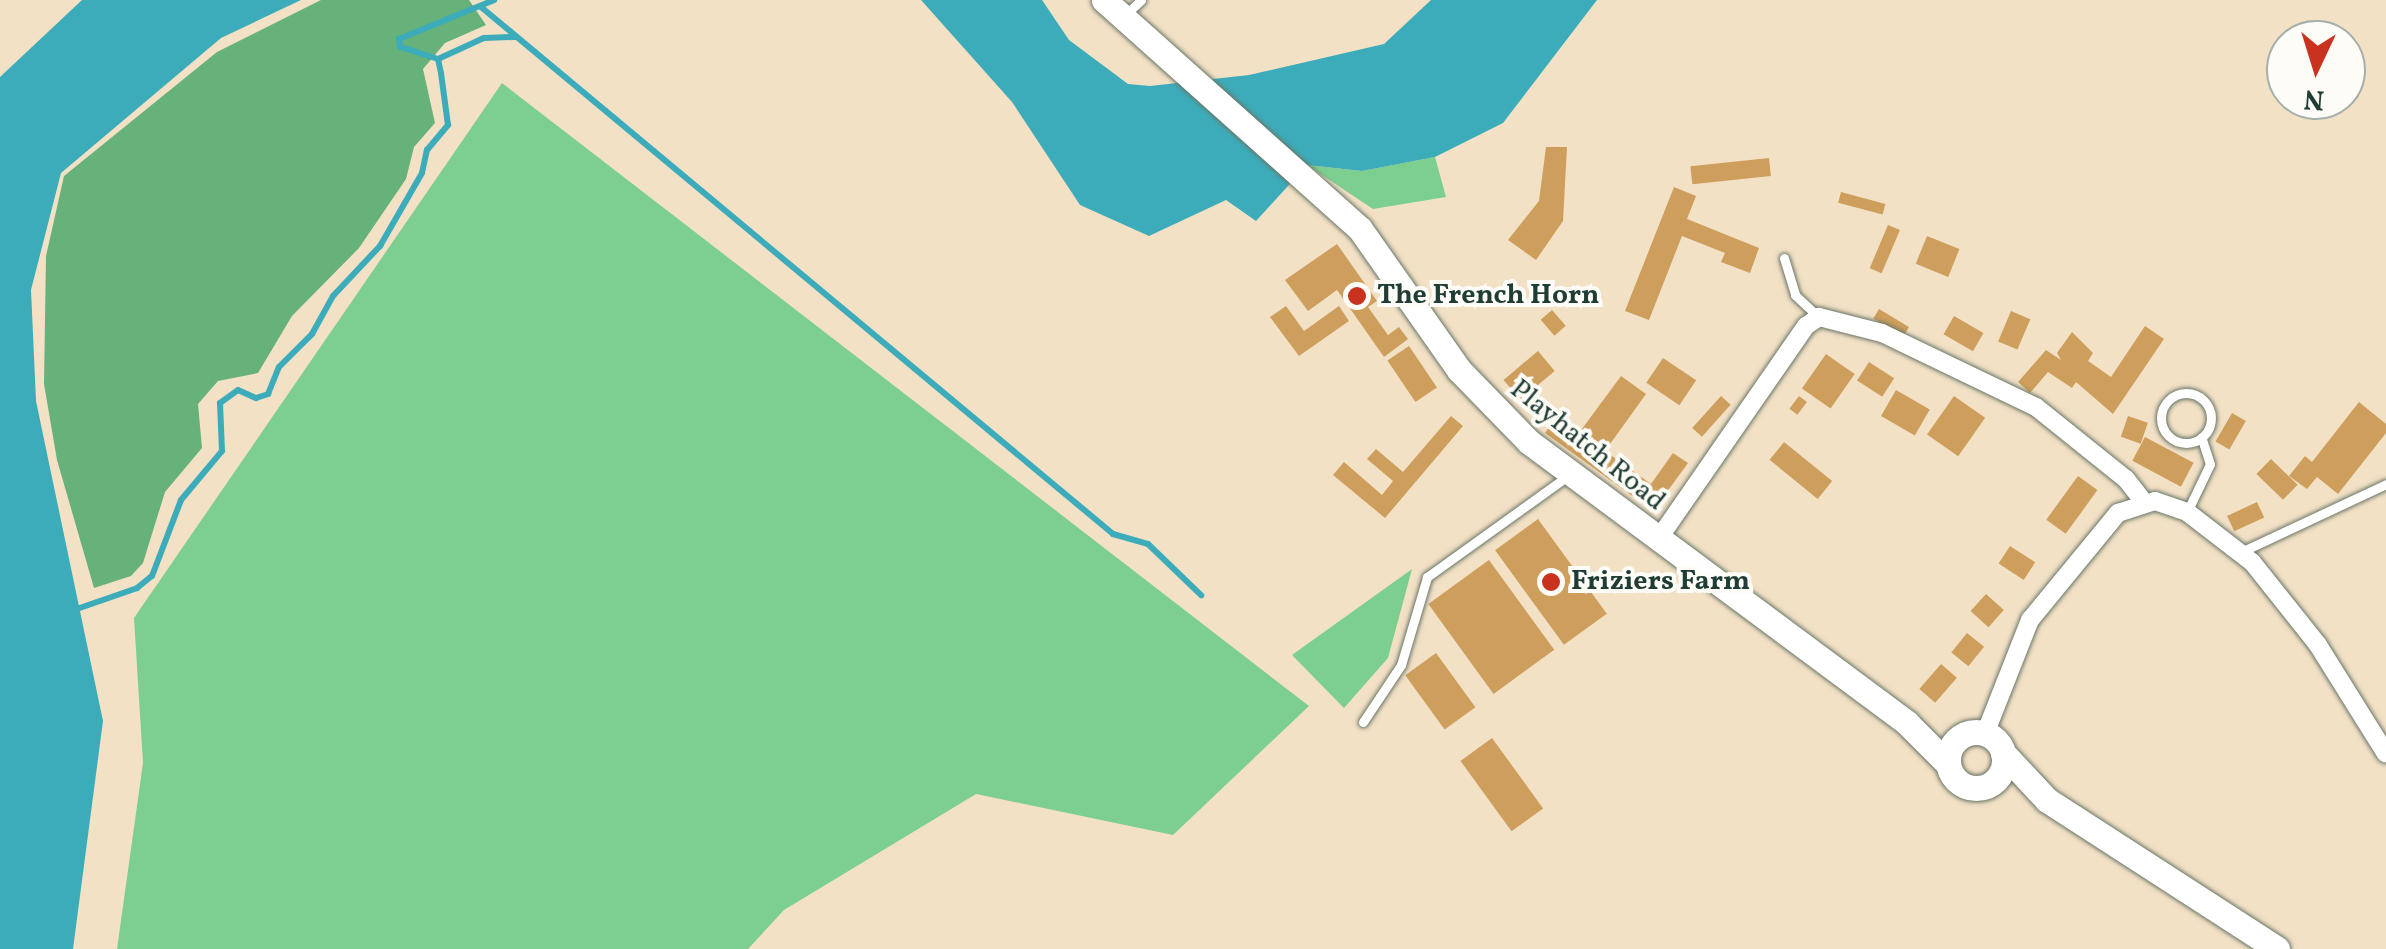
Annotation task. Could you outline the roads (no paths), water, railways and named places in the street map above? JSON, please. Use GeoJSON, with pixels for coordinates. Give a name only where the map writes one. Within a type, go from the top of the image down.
{"type":"FeatureCollection","features":[{"type":"Feature","properties":{"kind":"main road","name":"Playhatch Road"},"geometry":{"type":"LineString","coordinates":[[1119,5],[1182,69],[1360,229],[1482,398],[1569,475],[1907,723],[1948,764],[1960,784],[1988,786]]}},
{"type":"Feature","properties":{"kind":"main road","name":"Playhatch Road"},"geometry":{"type":"LineString","coordinates":[[1907,723],[1983,741]]}},
{"type":"Feature","properties":{"kind":"main road"},"geometry":{"type":"LineString","coordinates":[[1948,764],[1983,741]]}},
{"type":"Feature","properties":{"kind":"main road"},"geometry":{"type":"LineString","coordinates":[[1983,741],[2000,776],[1988,786]]}},
{"type":"Feature","properties":{"kind":"main road"},"geometry":{"type":"LineString","coordinates":[[1983,741],[2046,800],[2278,949]]}},
{"type":"Feature","properties":{"kind":"main road"},"geometry":{"type":"LineString","coordinates":[[1988,786],[2046,800]]}},
{"type":"Feature","properties":{"kind":"street"},"geometry":{"type":"LineString","coordinates":[[1657,541],[1806,326],[1818,318],[1882,334],[2036,407],[2126,479],[2144,502]]}},
{"type":"Feature","properties":{"kind":"street"},"geometry":{"type":"LineString","coordinates":[[1983,741],[2030,620],[2118,512],[2144,502],[2188,512],[2241,552],[2318,645],[2386,754]]}},
{"type":"Feature","properties":{"kind":"lane"},"geometry":{"type":"LineString","coordinates":[[1784,258],[1795,295],[1818,318]]}},
{"type":"Feature","properties":{"kind":"lane"},"geometry":{"type":"LineString","coordinates":[[2188,512],[2210,464],[2201,437],[2210,416],[2204,402],[2191,393],[2168,400],[2161,414],[2170,437],[2185,442],[2201,437]]}},
{"type":"Feature","properties":{"kind":"lane"},"geometry":{"type":"LineString","coordinates":[[1363,722],[1401,665],[1427,577],[1569,475]]}},
{"type":"Feature","properties":{"kind":"lane"},"geometry":{"type":"LineString","coordinates":[[2241,552],[2386,484]]}},
{"type":"Feature","properties":{"kind":"water"},"geometry":{"type":"Polygon","coordinates":[[[82,0],[301,0],[221,38],[61,173],[31,290],[36,401],[103,721],[73,949],[0,949],[0,77],[82,0]]]}},
{"type":"Feature","properties":{"kind":"water"},"geometry":{"type":"Polygon","coordinates":[[[921,0],[1042,0],[1069,40],[1128,84],[1150,86],[1249,75],[1384,44],[1431,0],[1597,0],[1503,123],[1435,157],[1362,171],[1307,165],[1256,221],[1226,200],[1149,236],[1080,205],[1012,102],[921,0]]]}},
{"type":"Feature","properties":{"kind":"waterway"},"geometry":{"type":"LineString","coordinates":[[74,610],[137,588],[152,576],[181,500],[222,451],[220,403],[238,390],[256,398],[268,394],[279,367],[312,334],[333,296],[380,246],[422,173],[427,150],[448,125],[441,73],[438,59],[400,47],[399,39],[494,0]]}},
{"type":"Feature","properties":{"kind":"waterway"},"geometry":{"type":"LineString","coordinates":[[481,7],[1113,534],[1148,544],[1201,595]]}},
{"type":"Feature","properties":{"kind":"waterway"},"geometry":{"type":"LineString","coordinates":[[438,59],[484,38],[515,37]]}},
{"type":"Feature","properties":{"kind":"place","name":"The French Horn"},"geometry":{"type":"Point","coordinates":[1357,296]}},
{"type":"Feature","properties":{"kind":"place","name":"Friziers Farm"},"geometry":{"type":"Point","coordinates":[1551,582]}}]}
